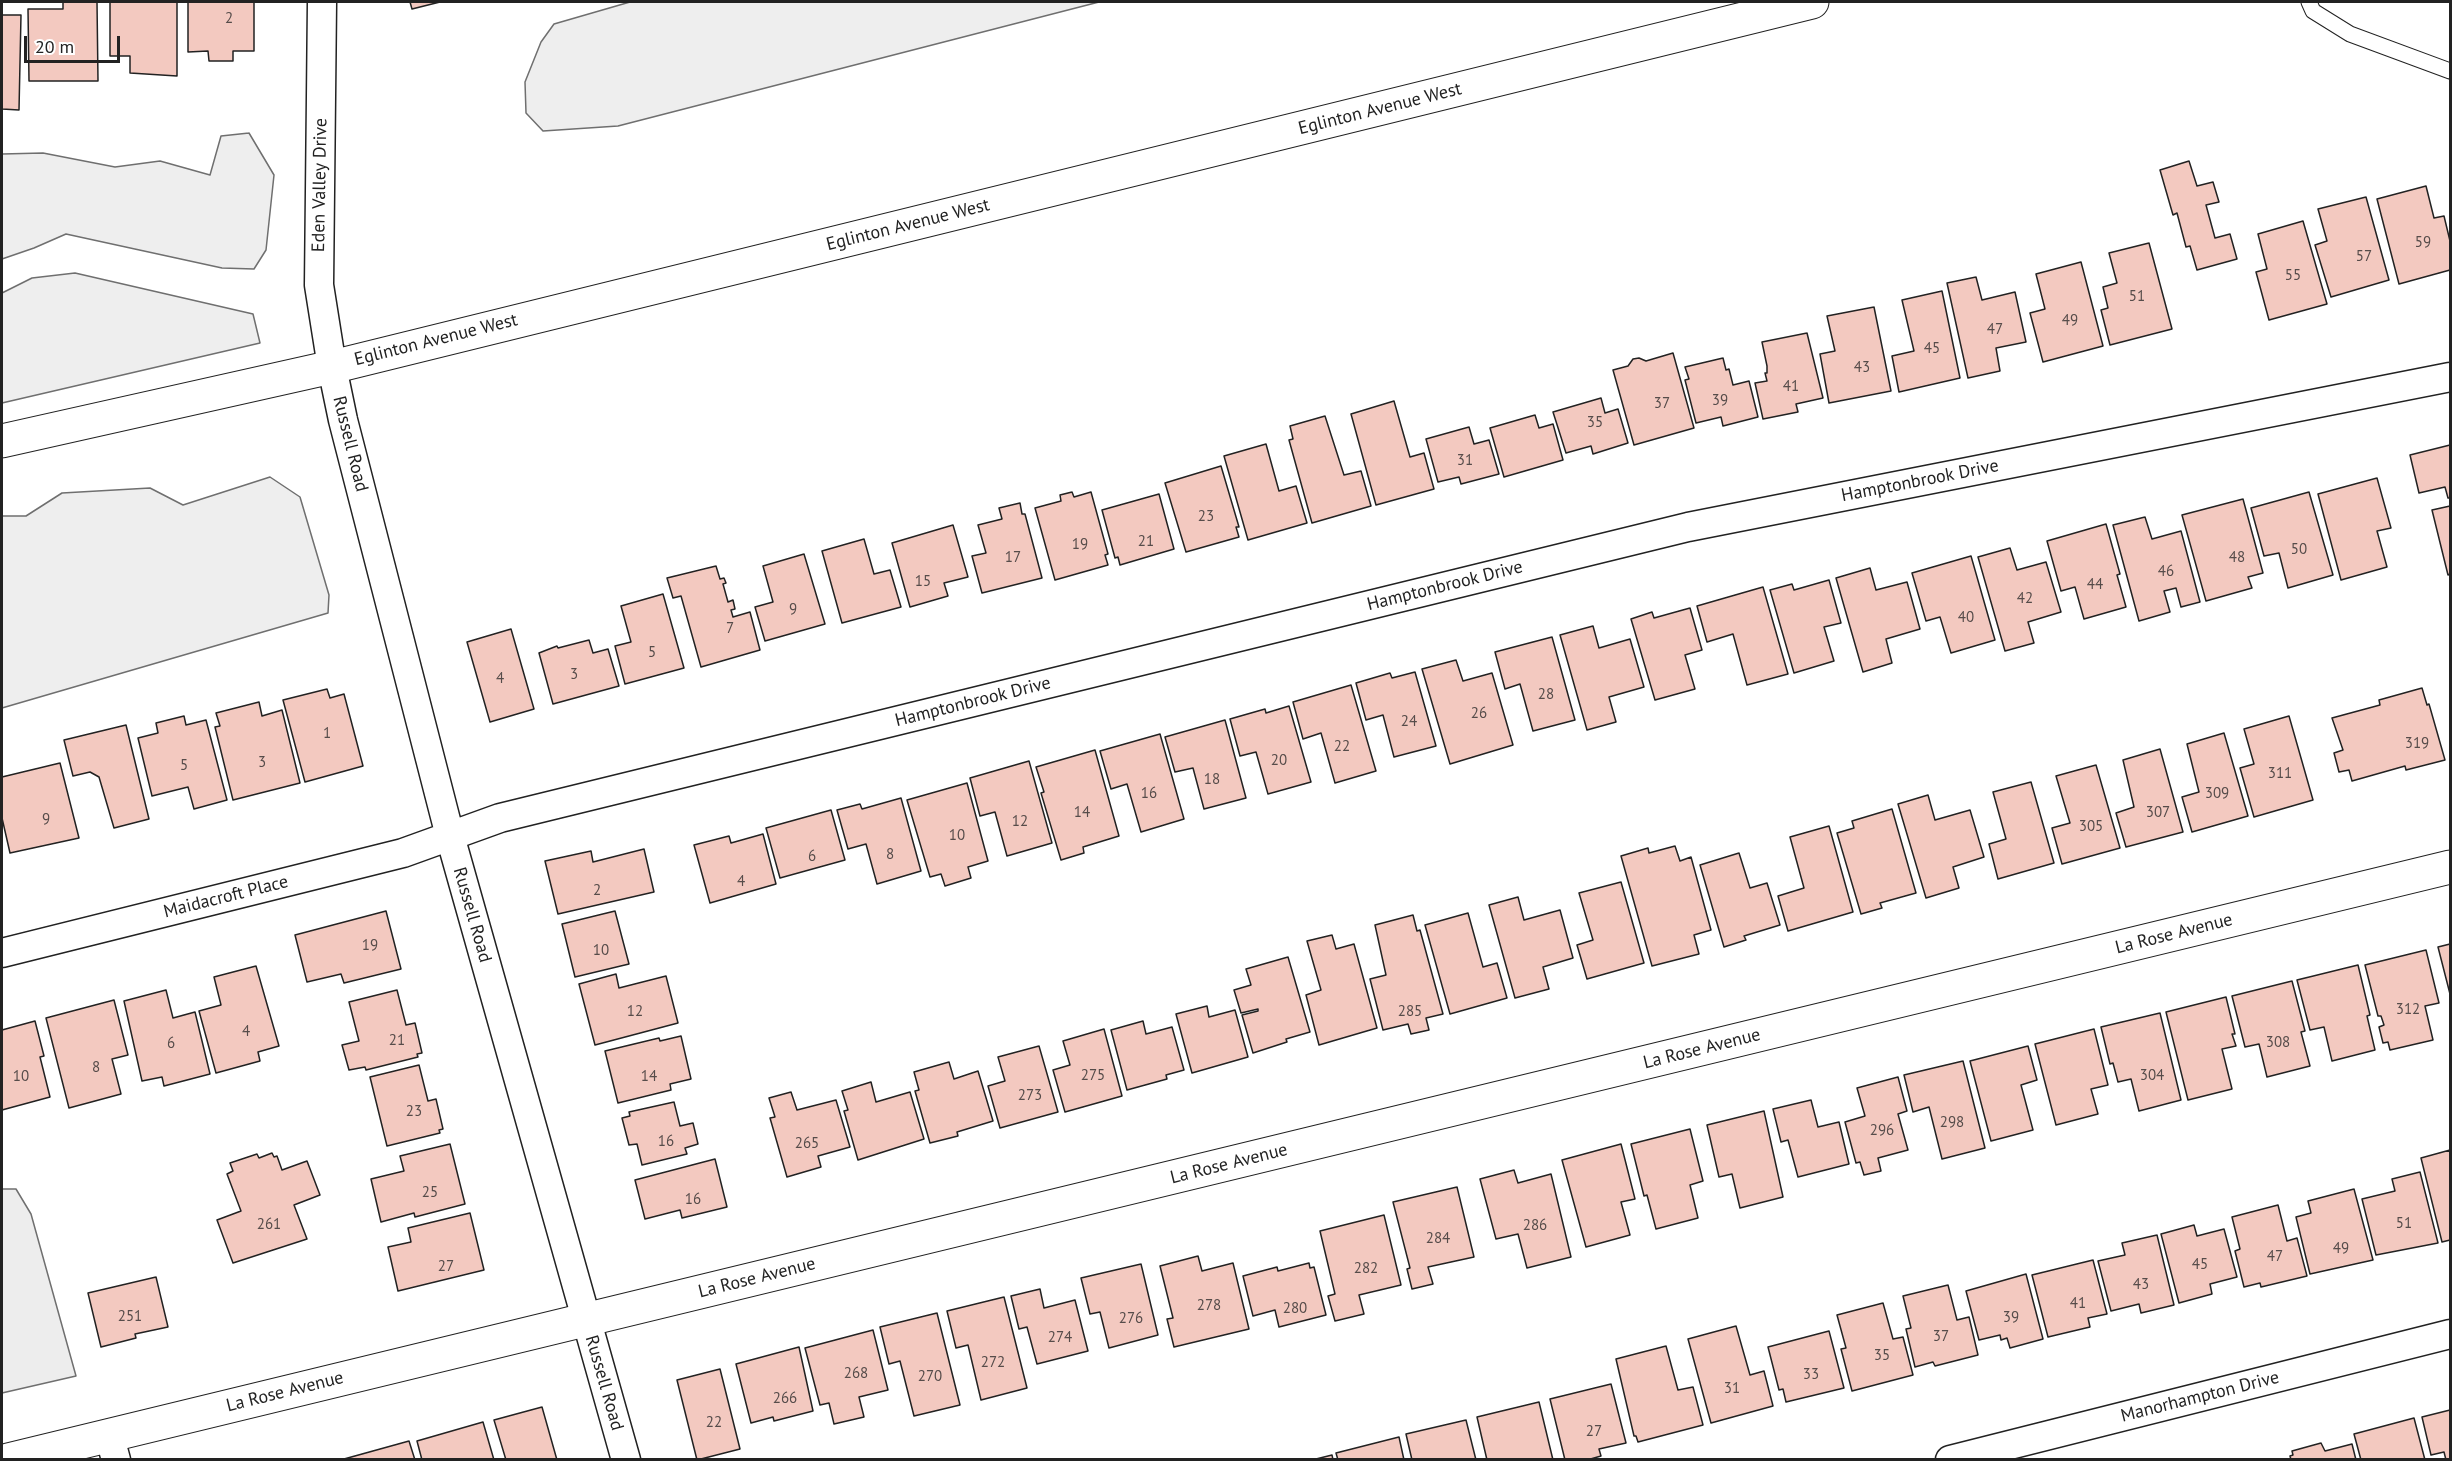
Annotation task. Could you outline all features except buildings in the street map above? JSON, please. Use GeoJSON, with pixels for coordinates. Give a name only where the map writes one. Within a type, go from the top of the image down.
{"type":"FeatureCollection","features":[{"type":"Feature","properties":{"kind":"street","name":"Eden Valley Drive"},"geometry":{"type":"LineString","coordinates":[[322,2],[319,285],[332,367]]}},
{"type":"Feature","properties":{"kind":"street","name":"Eglinton Avenue West"},"geometry":{"type":"LineString","coordinates":[[2,441],[332,367],[1812,2]]}},
{"type":"Feature","properties":{"kind":"street","name":"Russell Road"},"geometry":{"type":"LineString","coordinates":[[332,367],[343,420],[450,836],[626,1460]]}},
{"type":"Feature","properties":{"kind":"street","name":"Hamptonbrook Drive"},"geometry":{"type":"LineString","coordinates":[[450,836],[500,818],[1688,527],[2451,377]]}},
{"type":"Feature","properties":{"kind":"street","name":"Maidacroft Place"},"geometry":{"type":"LineString","coordinates":[[2,953],[391,856],[450,836]]}},
{"type":"Feature","properties":{"kind":"street","name":"La Rose Avenue"},"geometry":{"type":"LineString","coordinates":[[8,1460],[113,1447],[586,1320],[2451,867]]}},
{"type":"Feature","properties":{"kind":"street","name":"Manorhampton Drive"},"geometry":{"type":"LineString","coordinates":[[1950,1460],[2451,1334]]}},
{"type":"Feature","properties":{"kind":"lane"},"geometry":{"type":"LineString","coordinates":[[2309,2],[2313,11],[2350,34],[2451,71]]}},
{"type":"Feature","properties":{"kind":"shaded area"},"geometry":{"type":"Polygon","coordinates":[[[630,2],[1099,2],[618,126],[543,131],[526,113],[525,82],[541,42],[554,24],[630,2]]]}},
{"type":"Feature","properties":{"kind":"shaded area"},"geometry":{"type":"Polygon","coordinates":[[[249,133],[274,175],[266,250],[254,269],[222,268],[66,234],[2,259],[2,154],[43,153],[115,167],[160,161],[210,175],[221,136],[249,133]]]}},
{"type":"Feature","properties":{"kind":"shaded area"},"geometry":{"type":"Polygon","coordinates":[[[75,273],[253,314],[260,343],[2,403],[2,293],[32,278],[75,273]]]}},
{"type":"Feature","properties":{"kind":"shaded area"},"geometry":{"type":"Polygon","coordinates":[[[270,477],[300,497],[329,595],[328,613],[2,708],[2,516],[26,516],[62,493],[150,488],[183,505],[270,477]]]}},
{"type":"Feature","properties":{"kind":"shaded area"},"geometry":{"type":"Polygon","coordinates":[[[2,1189],[16,1189],[31,1214],[76,1376],[2,1393],[2,1189]]]}}]}
